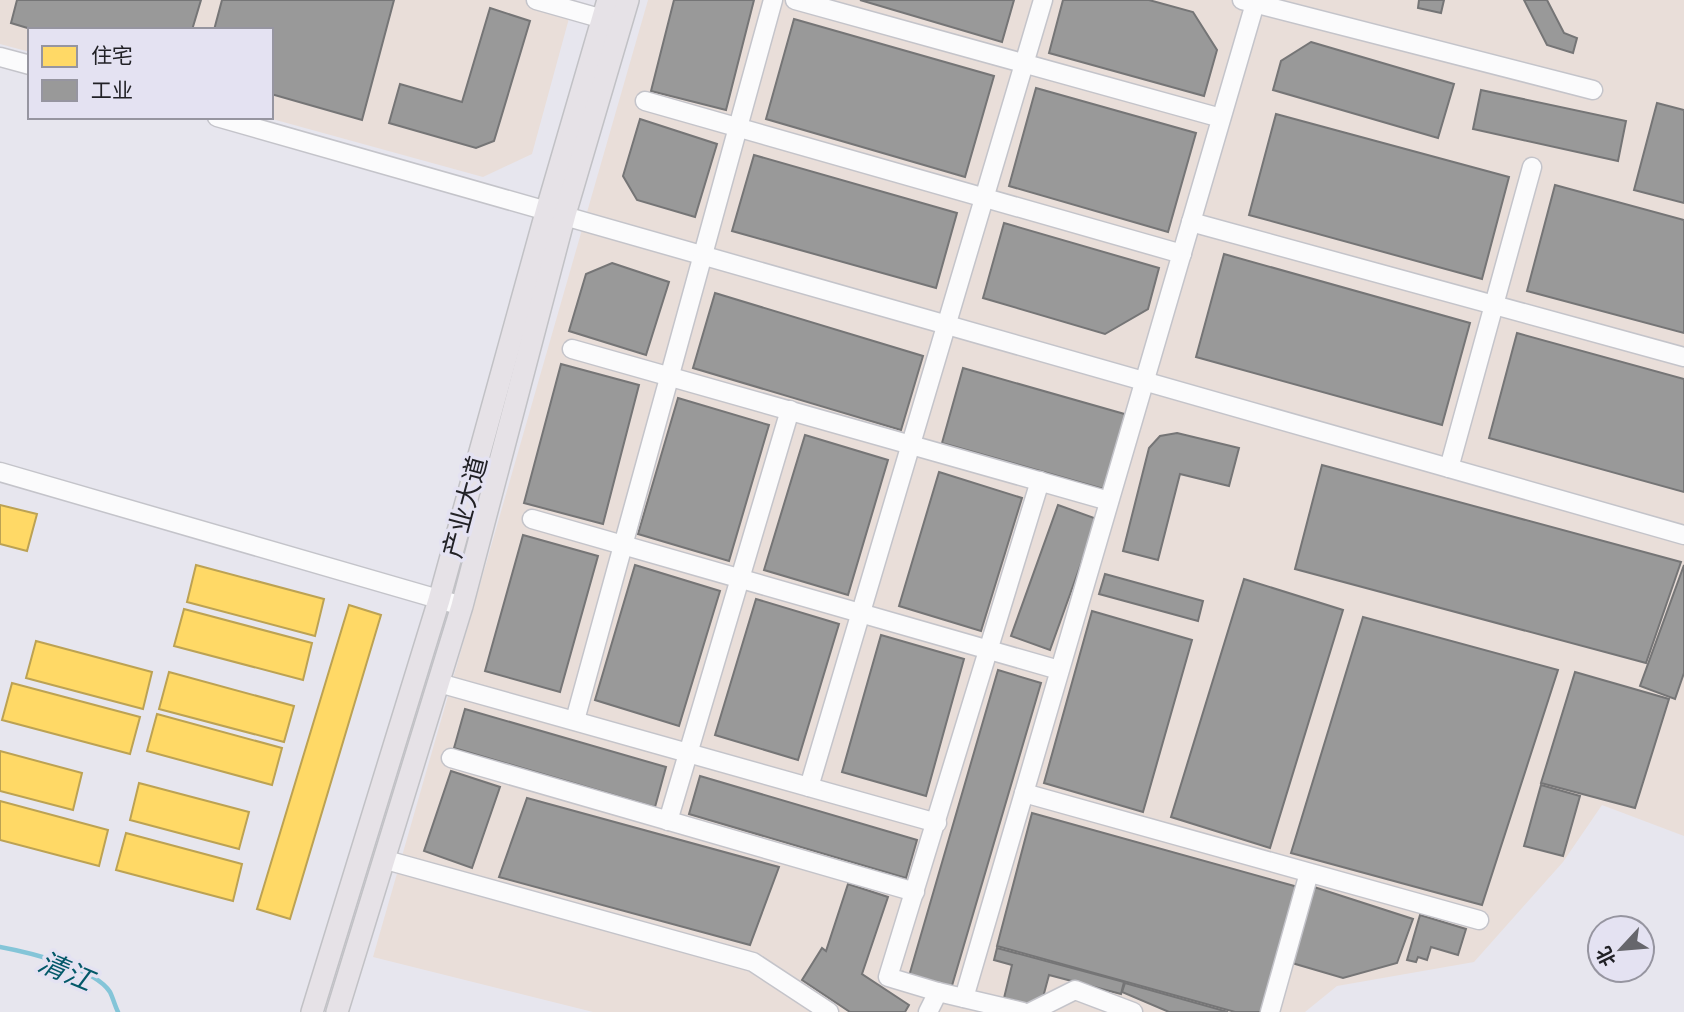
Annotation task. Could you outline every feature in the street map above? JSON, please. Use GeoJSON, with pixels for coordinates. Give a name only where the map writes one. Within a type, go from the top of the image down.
{"type":"FeatureCollection","features":[{"type":"Feature","properties":{"kind":"main road","name":"产业大道"},"geometry":{"type":"LineString","coordinates":[[312,1012],[556,211],[628,0]]}},
{"type":"Feature","properties":{"kind":"main road","name":"产业大道"},"geometry":{"type":"LineString","coordinates":[[337,1012],[386,860],[462,606],[606,9]]}},
{"type":"Feature","properties":{"kind":"street"},"geometry":{"type":"LineString","coordinates":[[536,0],[606,9]]}},
{"type":"Feature","properties":{"kind":"street"},"geometry":{"type":"LineString","coordinates":[[575,720],[773,0]]}},
{"type":"Feature","properties":{"kind":"street"},"geometry":{"type":"LineString","coordinates":[[795,0],[1221,118]]}},
{"type":"Feature","properties":{"kind":"street"},"geometry":{"type":"LineString","coordinates":[[809,787],[1044,0]]}},
{"type":"Feature","properties":{"kind":"street"},"geometry":{"type":"LineString","coordinates":[[964,998],[1182,254],[1251,1],[1593,90]]}},
{"type":"Feature","properties":{"kind":"street"},"geometry":{"type":"LineString","coordinates":[[0,57],[28,64]]}},
{"type":"Feature","properties":{"kind":"street"},"geometry":{"type":"LineString","coordinates":[[645,101],[1182,254]]}},
{"type":"Feature","properties":{"kind":"street"},"geometry":{"type":"LineString","coordinates":[[224,119],[556,211],[1684,535]]}},
{"type":"Feature","properties":{"kind":"street"},"geometry":{"type":"LineString","coordinates":[[1449,468],[1532,167]]}},
{"type":"Feature","properties":{"kind":"street"},"geometry":{"type":"LineString","coordinates":[[1191,222],[1684,357]]}},
{"type":"Feature","properties":{"kind":"street"},"geometry":{"type":"LineString","coordinates":[[572,349],[1109,501]]}},
{"type":"Feature","properties":{"kind":"street"},"geometry":{"type":"LineString","coordinates":[[668,821],[790,410]]}},
{"type":"Feature","properties":{"kind":"street"},"geometry":{"type":"LineString","coordinates":[[0,472],[462,606]]}},
{"type":"Feature","properties":{"kind":"street"},"geometry":{"type":"LineString","coordinates":[[1023,1012],[888,977],[1040,481]]}},
{"type":"Feature","properties":{"kind":"street"},"geometry":{"type":"LineString","coordinates":[[531,519],[1059,670]]}},
{"type":"Feature","properties":{"kind":"street"},"geometry":{"type":"LineString","coordinates":[[439,683],[937,823]]}},
{"type":"Feature","properties":{"kind":"street"},"geometry":{"type":"LineString","coordinates":[[451,758],[915,892]]}},
{"type":"Feature","properties":{"kind":"street"},"geometry":{"type":"LineString","coordinates":[[1024,793],[1479,920]]}},
{"type":"Feature","properties":{"kind":"street"},"geometry":{"type":"LineString","coordinates":[[386,860],[753,961],[829,1012]]}},
{"type":"Feature","properties":{"kind":"street"},"geometry":{"type":"LineString","coordinates":[[1270,1012],[1309,873]]}},
{"type":"Feature","properties":{"kind":"street"},"geometry":{"type":"LineString","coordinates":[[1031,1012],[1075,990],[1133,1012]]}},
{"type":"Feature","properties":{"kind":"street"},"geometry":{"type":"LineString","coordinates":[[928,1012],[938,992]]}},
{"type":"Feature","properties":{"kind":"shaded area"},"geometry":{"type":"Polygon","coordinates":[[[0,0],[574,0],[532,154],[483,177],[272,119],[273,28],[28,28],[28,51],[0,44],[0,0]]]}},
{"type":"Feature","properties":{"kind":"shaded area"},"geometry":{"type":"Polygon","coordinates":[[[648,0],[1684,0],[1684,836],[1602,805],[1563,862],[1474,962],[1337,986],[1305,1012],[593,1012],[373,957],[648,0]]]}},
{"type":"Feature","properties":{"kind":"building: 住宅"},"geometry":{"type":"Polygon","coordinates":[[[0,505],[37,514],[27,551],[0,544],[0,505]]]}},
{"type":"Feature","properties":{"kind":"building: 住宅"},"geometry":{"type":"Polygon","coordinates":[[[196,565],[324,599],[315,636],[187,602],[196,565]]]}},
{"type":"Feature","properties":{"kind":"building: 住宅"},"geometry":{"type":"Polygon","coordinates":[[[349,605],[381,615],[290,919],[257,909],[349,605]]]}},
{"type":"Feature","properties":{"kind":"building: 住宅"},"geometry":{"type":"Polygon","coordinates":[[[184,609],[312,643],[303,680],[174,646],[184,609]]]}},
{"type":"Feature","properties":{"kind":"building: 住宅"},"geometry":{"type":"Polygon","coordinates":[[[36,641],[152,672],[143,709],[26,678],[36,641]]]}},
{"type":"Feature","properties":{"kind":"building: 住宅"},"geometry":{"type":"Polygon","coordinates":[[[169,672],[294,706],[284,742],[159,709],[169,672]]]}},
{"type":"Feature","properties":{"kind":"building: 住宅"},"geometry":{"type":"Polygon","coordinates":[[[12,683],[140,717],[130,754],[2,720],[12,683]]]}},
{"type":"Feature","properties":{"kind":"building: 住宅"},"geometry":{"type":"Polygon","coordinates":[[[157,714],[282,748],[272,785],[147,751],[157,714]]]}},
{"type":"Feature","properties":{"kind":"building: 住宅"},"geometry":{"type":"Polygon","coordinates":[[[0,751],[82,773],[73,810],[0,791],[0,751]]]}},
{"type":"Feature","properties":{"kind":"building: 住宅"},"geometry":{"type":"Polygon","coordinates":[[[139,783],[249,812],[239,849],[130,820],[139,783]]]}},
{"type":"Feature","properties":{"kind":"building: 住宅"},"geometry":{"type":"Polygon","coordinates":[[[0,801],[108,830],[99,866],[0,840],[0,801]]]}},
{"type":"Feature","properties":{"kind":"building: 住宅"},"geometry":{"type":"Polygon","coordinates":[[[126,833],[242,864],[233,901],[116,870],[126,833]]]}},
{"type":"Feature","properties":{"kind":"building: 工业"},"geometry":{"type":"Polygon","coordinates":[[[17,0],[201,0],[193,28],[28,28],[11,23],[17,0]]]}},
{"type":"Feature","properties":{"kind":"building: 工业"},"geometry":{"type":"Polygon","coordinates":[[[222,0],[394,0],[362,120],[273,95],[273,28],[215,28],[222,0]]]}},
{"type":"Feature","properties":{"kind":"building: 工业"},"geometry":{"type":"Polygon","coordinates":[[[674,0],[754,0],[726,110],[651,91],[674,0]]]}},
{"type":"Feature","properties":{"kind":"building: 工业"},"geometry":{"type":"Polygon","coordinates":[[[860,0],[1014,0],[1002,42],[860,0]]]}},
{"type":"Feature","properties":{"kind":"building: 工业"},"geometry":{"type":"Polygon","coordinates":[[[1063,0],[1149,0],[1193,12],[1217,50],[1204,96],[1049,53],[1063,0]]]}},
{"type":"Feature","properties":{"kind":"building: 工业"},"geometry":{"type":"Polygon","coordinates":[[[1419,0],[1444,0],[1441,13],[1418,8],[1419,0]]]}},
{"type":"Feature","properties":{"kind":"building: 工业"},"geometry":{"type":"Polygon","coordinates":[[[1524,0],[1547,0],[1564,33],[1577,38],[1573,53],[1547,45],[1524,0]]]}},
{"type":"Feature","properties":{"kind":"building: 工业"},"geometry":{"type":"Polygon","coordinates":[[[490,8],[530,21],[494,141],[476,148],[389,123],[400,84],[462,102],[490,8]]]}},
{"type":"Feature","properties":{"kind":"building: 工业"},"geometry":{"type":"Polygon","coordinates":[[[794,19],[994,76],[965,177],[766,119],[794,19]]]}},
{"type":"Feature","properties":{"kind":"building: 工业"},"geometry":{"type":"Polygon","coordinates":[[[1311,42],[1454,84],[1438,138],[1273,90],[1281,61],[1311,42]]]}},
{"type":"Feature","properties":{"kind":"building: 工业"},"geometry":{"type":"Polygon","coordinates":[[[1036,88],[1196,133],[1168,232],[1009,186],[1036,88]]]}},
{"type":"Feature","properties":{"kind":"building: 工业"},"geometry":{"type":"Polygon","coordinates":[[[1481,90],[1626,121],[1618,161],[1473,129],[1481,90]]]}},
{"type":"Feature","properties":{"kind":"building: 工业"},"geometry":{"type":"Polygon","coordinates":[[[1657,103],[1684,110],[1684,203],[1634,190],[1657,103]]]}},
{"type":"Feature","properties":{"kind":"building: 工业"},"geometry":{"type":"Polygon","coordinates":[[[1276,114],[1509,177],[1482,279],[1249,215],[1276,114]]]}},
{"type":"Feature","properties":{"kind":"building: 工业"},"geometry":{"type":"Polygon","coordinates":[[[640,119],[717,144],[695,217],[637,200],[623,176],[640,119]]]}},
{"type":"Feature","properties":{"kind":"building: 工业"},"geometry":{"type":"Polygon","coordinates":[[[754,155],[957,213],[936,288],[732,231],[754,155]]]}},
{"type":"Feature","properties":{"kind":"building: 工业"},"geometry":{"type":"Polygon","coordinates":[[[1555,185],[1684,220],[1684,333],[1527,291],[1555,185]]]}},
{"type":"Feature","properties":{"kind":"building: 工业"},"geometry":{"type":"Polygon","coordinates":[[[1004,223],[1159,268],[1148,309],[1105,334],[983,298],[1004,223]]]}},
{"type":"Feature","properties":{"kind":"building: 工业"},"geometry":{"type":"Polygon","coordinates":[[[1224,254],[1470,323],[1442,425],[1196,357],[1224,254]]]}},
{"type":"Feature","properties":{"kind":"building: 工业"},"geometry":{"type":"Polygon","coordinates":[[[612,263],[669,282],[646,355],[569,331],[586,274],[612,263]]]}},
{"type":"Feature","properties":{"kind":"building: 工业"},"geometry":{"type":"Polygon","coordinates":[[[715,293],[923,356],[901,430],[693,368],[715,293]]]}},
{"type":"Feature","properties":{"kind":"building: 工业"},"geometry":{"type":"Polygon","coordinates":[[[1517,333],[1684,379],[1684,492],[1489,438],[1517,333]]]}},
{"type":"Feature","properties":{"kind":"building: 工业"},"geometry":{"type":"Polygon","coordinates":[[[561,364],[639,385],[603,524],[524,503],[561,364]]]}},
{"type":"Feature","properties":{"kind":"building: 工业"},"geometry":{"type":"Polygon","coordinates":[[[963,368],[1128,415],[1107,490],[942,443],[963,368]]]}},
{"type":"Feature","properties":{"kind":"building: 工业"},"geometry":{"type":"Polygon","coordinates":[[[678,398],[769,425],[729,561],[638,534],[678,398]]]}},
{"type":"Feature","properties":{"kind":"building: 工业"},"geometry":{"type":"Polygon","coordinates":[[[1177,433],[1239,448],[1229,486],[1180,474],[1158,560],[1123,551],[1149,448],[1160,436],[1177,433]]]}},
{"type":"Feature","properties":{"kind":"building: 工业"},"geometry":{"type":"Polygon","coordinates":[[[805,435],[888,460],[848,595],[764,570],[805,435]]]}},
{"type":"Feature","properties":{"kind":"building: 工业"},"geometry":{"type":"Polygon","coordinates":[[[1322,465],[1681,562],[1646,663],[1295,569],[1322,465]]]}},
{"type":"Feature","properties":{"kind":"building: 工业"},"geometry":{"type":"Polygon","coordinates":[[[939,472],[1022,498],[981,631],[899,606],[939,472]]]}},
{"type":"Feature","properties":{"kind":"building: 工业"},"geometry":{"type":"Polygon","coordinates":[[[1058,505],[1097,519],[1050,650],[1011,636],[1058,505]]]}},
{"type":"Feature","properties":{"kind":"building: 工业"},"geometry":{"type":"Polygon","coordinates":[[[523,535],[598,556],[560,692],[485,671],[523,535]]]}},
{"type":"Feature","properties":{"kind":"building: 工业"},"geometry":{"type":"Polygon","coordinates":[[[635,565],[720,591],[679,726],[595,700],[635,565]]]}},
{"type":"Feature","properties":{"kind":"building: 工业"},"geometry":{"type":"Polygon","coordinates":[[[1684,565],[1684,673],[1675,699],[1640,686],[1684,565]]]}},
{"type":"Feature","properties":{"kind":"building: 工业"},"geometry":{"type":"Polygon","coordinates":[[[1105,574],[1203,601],[1198,621],[1099,594],[1105,574]]]}},
{"type":"Feature","properties":{"kind":"building: 工业"},"geometry":{"type":"Polygon","coordinates":[[[1244,579],[1343,610],[1270,848],[1171,817],[1244,579]]]}},
{"type":"Feature","properties":{"kind":"building: 工业"},"geometry":{"type":"Polygon","coordinates":[[[756,599],[839,624],[798,760],[715,735],[756,599]]]}},
{"type":"Feature","properties":{"kind":"building: 工业"},"geometry":{"type":"Polygon","coordinates":[[[1092,611],[1192,640],[1143,812],[1044,783],[1092,611]]]}},
{"type":"Feature","properties":{"kind":"building: 工业"},"geometry":{"type":"Polygon","coordinates":[[[1363,617],[1558,670],[1482,905],[1291,853],[1363,617]]]}},
{"type":"Feature","properties":{"kind":"building: 工业"},"geometry":{"type":"Polygon","coordinates":[[[881,635],[964,659],[926,796],[842,772],[881,635]]]}},
{"type":"Feature","properties":{"kind":"building: 工业"},"geometry":{"type":"Polygon","coordinates":[[[998,670],[1041,683],[951,989],[909,976],[998,670]]]}},
{"type":"Feature","properties":{"kind":"building: 工业"},"geometry":{"type":"Polygon","coordinates":[[[1575,672],[1669,699],[1635,808],[1541,783],[1575,672]]]}},
{"type":"Feature","properties":{"kind":"building: 工业"},"geometry":{"type":"Polygon","coordinates":[[[465,709],[666,767],[655,807],[454,748],[465,709]]]}},
{"type":"Feature","properties":{"kind":"building: 工业"},"geometry":{"type":"Polygon","coordinates":[[[451,771],[500,787],[472,868],[424,851],[451,771]]]}},
{"type":"Feature","properties":{"kind":"building: 工业"},"geometry":{"type":"Polygon","coordinates":[[[700,776],[917,840],[906,878],[689,814],[700,776]]]}},
{"type":"Feature","properties":{"kind":"building: 工业"},"geometry":{"type":"Polygon","coordinates":[[[1541,785],[1580,796],[1563,856],[1524,846],[1541,785]]]}},
{"type":"Feature","properties":{"kind":"building: 工业"},"geometry":{"type":"Polygon","coordinates":[[[527,798],[779,867],[750,945],[499,877],[527,798]]]}},
{"type":"Feature","properties":{"kind":"building: 工业"},"geometry":{"type":"Polygon","coordinates":[[[1032,813],[1298,887],[1264,1012],[1235,1012],[997,946],[1032,813]]]}},
{"type":"Feature","properties":{"kind":"building: 工业"},"geometry":{"type":"Polygon","coordinates":[[[848,884],[888,897],[862,974],[909,1005],[905,1012],[850,1012],[802,980],[822,948],[826,951],[848,884]]]}},
{"type":"Feature","properties":{"kind":"building: 工业"},"geometry":{"type":"Polygon","coordinates":[[[1314,887],[1413,919],[1397,963],[1343,978],[1292,963],[1314,887]]]}},
{"type":"Feature","properties":{"kind":"building: 工业"},"geometry":{"type":"Polygon","coordinates":[[[1420,915],[1466,929],[1458,955],[1431,947],[1427,960],[1418,957],[1416,962],[1407,960],[1420,915]]]}},
{"type":"Feature","properties":{"kind":"building: 工业"},"geometry":{"type":"Polygon","coordinates":[[[997,948],[1124,982],[1121,994],[1049,975],[1042,1001],[1031,1005],[1004,998],[1012,965],[994,960],[997,948]]]}},
{"type":"Feature","properties":{"kind":"building: 工业"},"geometry":{"type":"Polygon","coordinates":[[[1125,983],[1228,1012],[1169,1012],[1122,992],[1125,983]]]}},
{"type":"Feature","properties":{"kind":"waterway","name":"清江"},"geometry":{"type":"LineString","coordinates":[[0,947],[60,962],[90,976],[110,992],[118,1012]]}}]}
